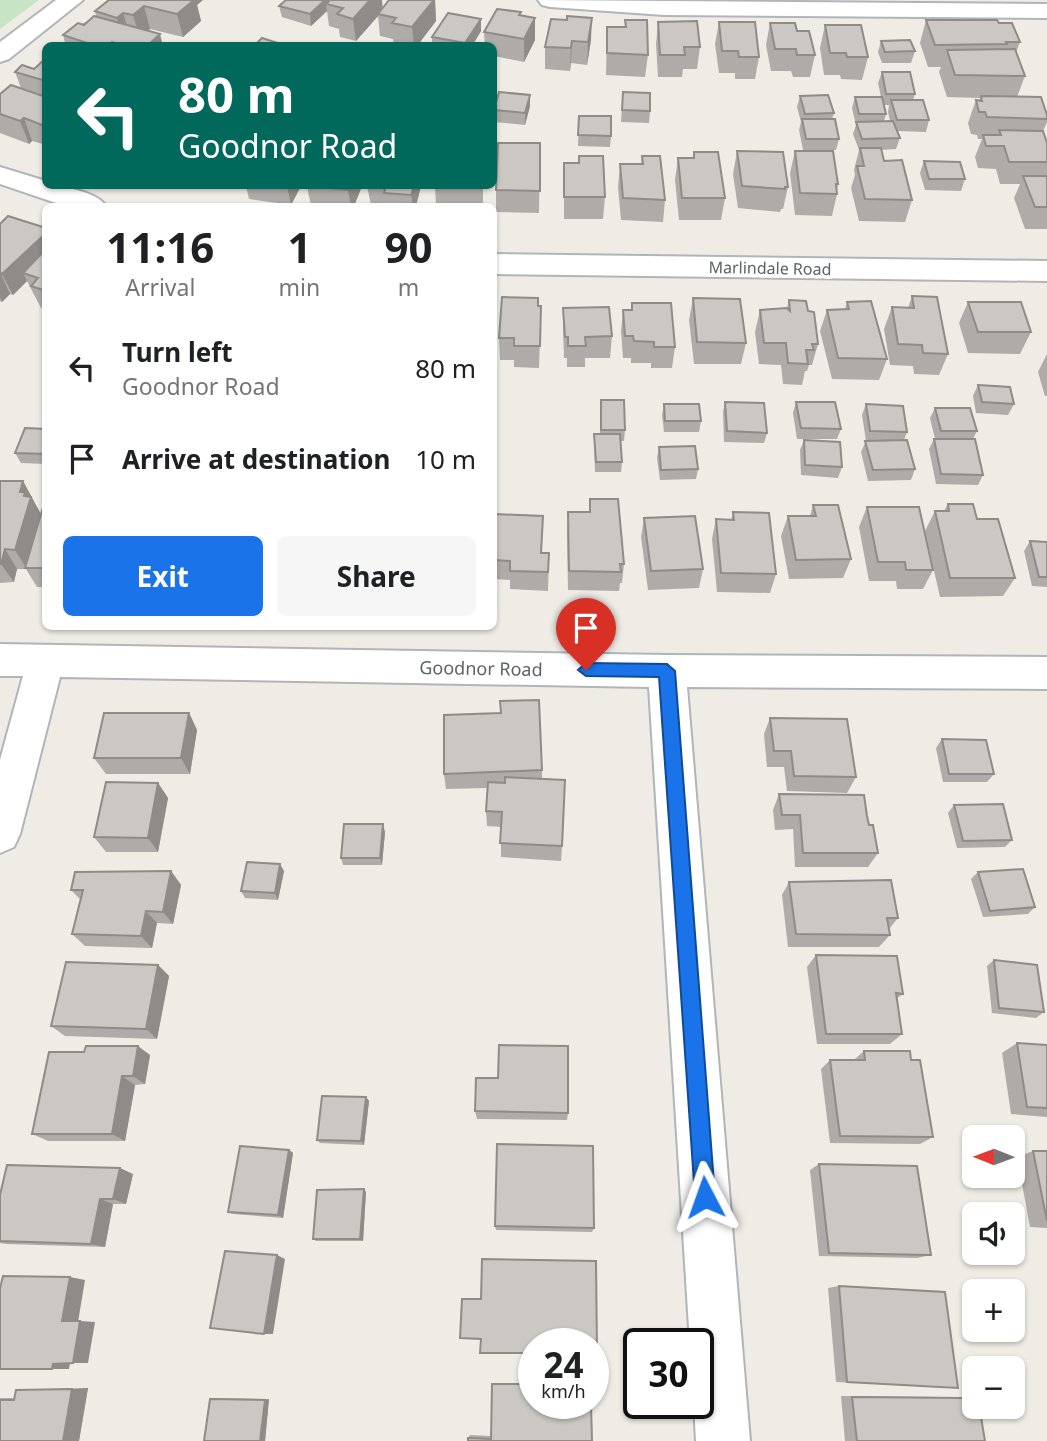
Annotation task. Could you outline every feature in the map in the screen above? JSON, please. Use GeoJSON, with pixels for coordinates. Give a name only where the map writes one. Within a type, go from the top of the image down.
{"type":"FeatureCollection","features":[{"type":"Feature","properties":{"kind":"street"},"geometry":{"type":"LineString","coordinates":[[0,54],[71,0]]}},
{"type":"Feature","properties":{"kind":"street"},"geometry":{"type":"LineString","coordinates":[[550,0],[664,8],[1047,11]]}},
{"type":"Feature","properties":{"kind":"street"},"geometry":{"type":"LineString","coordinates":[[0,175],[83,203]]}},
{"type":"Feature","properties":{"kind":"street","name":"Marlindale Road"},"geometry":{"type":"LineString","coordinates":[[497,264],[1047,271]]}},
{"type":"Feature","properties":{"kind":"street","name":"Goodnor Road"},"geometry":{"type":"LineString","coordinates":[[0,660],[667,671],[1047,673]]}},
{"type":"Feature","properties":{"kind":"street"},"geometry":{"type":"LineString","coordinates":[[0,834],[46,660]]}},
{"type":"Feature","properties":{"kind":"street"},"geometry":{"type":"LineString","coordinates":[[667,671],[723,1441]]}},
{"type":"Feature","properties":{"kind":"green space"},"geometry":{"type":"Polygon","coordinates":[[[0,0],[39,0],[0,29],[0,0]]]}},
{"type":"Feature","properties":{"kind":"building"},"geometry":{"type":"Polygon","coordinates":[[[109,0],[194,0],[177,14],[144,6],[133,15],[123,13],[117,18],[95,11],[109,0]]]}},
{"type":"Feature","properties":{"kind":"building"},"geometry":{"type":"Polygon","coordinates":[[[286,0],[325,0],[310,14],[279,6],[286,0]]]}},
{"type":"Feature","properties":{"kind":"building"},"geometry":{"type":"Polygon","coordinates":[[[330,0],[370,0],[353,19],[337,14],[343,8],[326,4],[330,0]]]}},
{"type":"Feature","properties":{"kind":"building"},"geometry":{"type":"Polygon","coordinates":[[[389,0],[434,0],[412,27],[392,23],[396,18],[378,14],[389,0]]]}},
{"type":"Feature","properties":{"kind":"building"},"geometry":{"type":"Polygon","coordinates":[[[497,9],[521,12],[519,15],[535,18],[524,39],[484,32],[497,9]]]}},
{"type":"Feature","properties":{"kind":"building"},"geometry":{"type":"Polygon","coordinates":[[[448,13],[481,19],[466,42],[432,37],[448,13]]]}},
{"type":"Feature","properties":{"kind":"building"},"geometry":{"type":"Polygon","coordinates":[[[94,16],[160,34],[151,42],[84,42],[63,35],[78,23],[84,25],[94,16]]]}},
{"type":"Feature","properties":{"kind":"building"},"geometry":{"type":"Polygon","coordinates":[[[567,16],[592,18],[588,42],[572,41],[571,48],[545,47],[551,19],[567,20],[567,16]]]}},
{"type":"Feature","properties":{"kind":"building"},"geometry":{"type":"Polygon","coordinates":[[[625,20],[647,20],[648,55],[607,53],[607,27],[626,27],[625,20]]]}},
{"type":"Feature","properties":{"kind":"building"},"geometry":{"type":"Polygon","coordinates":[[[926,20],[997,20],[999,23],[1012,23],[1020,42],[935,45],[926,20]]]}},
{"type":"Feature","properties":{"kind":"building"},"geometry":{"type":"Polygon","coordinates":[[[697,21],[700,47],[684,47],[685,55],[660,55],[658,22],[697,21]]]}},
{"type":"Feature","properties":{"kind":"building"},"geometry":{"type":"Polygon","coordinates":[[[719,22],[755,22],[759,57],[739,57],[738,51],[722,51],[719,22]]]}},
{"type":"Feature","properties":{"kind":"building"},"geometry":{"type":"Polygon","coordinates":[[[770,23],[795,23],[797,31],[809,31],[815,55],[797,55],[796,49],[775,49],[770,23]]]}},
{"type":"Feature","properties":{"kind":"building"},"geometry":{"type":"Polygon","coordinates":[[[825,25],[861,25],[868,57],[847,57],[846,53],[830,53],[825,25]]]}},
{"type":"Feature","properties":{"kind":"building"},"geometry":{"type":"Polygon","coordinates":[[[262,38],[274,42],[258,42],[262,38]]]}},
{"type":"Feature","properties":{"kind":"building"},"geometry":{"type":"Polygon","coordinates":[[[910,40],[915,51],[885,52],[881,41],[910,40]]]}},
{"type":"Feature","properties":{"kind":"building"},"geometry":{"type":"Polygon","coordinates":[[[1015,49],[1025,76],[955,75],[947,50],[1015,49]]]}},
{"type":"Feature","properties":{"kind":"building"},"geometry":{"type":"Polygon","coordinates":[[[42,62],[42,80],[15,72],[22,65],[34,69],[42,62]]]}},
{"type":"Feature","properties":{"kind":"building"},"geometry":{"type":"Polygon","coordinates":[[[882,72],[910,72],[915,94],[886,94],[882,72]]]}},
{"type":"Feature","properties":{"kind":"building"},"geometry":{"type":"Polygon","coordinates":[[[11,85],[42,96],[42,125],[24,118],[20,121],[0,114],[0,94],[11,85]]]}},
{"type":"Feature","properties":{"kind":"building"},"geometry":{"type":"Polygon","coordinates":[[[499,92],[530,95],[525,113],[497,110],[499,92]]]}},
{"type":"Feature","properties":{"kind":"building"},"geometry":{"type":"Polygon","coordinates":[[[623,92],[650,93],[650,111],[622,110],[623,92]]]}},
{"type":"Feature","properties":{"kind":"building"},"geometry":{"type":"Polygon","coordinates":[[[828,95],[834,113],[805,114],[800,96],[828,95]]]}},
{"type":"Feature","properties":{"kind":"building"},"geometry":{"type":"Polygon","coordinates":[[[981,96],[1041,97],[1047,119],[987,117],[985,112],[979,112],[976,100],[982,101],[981,96]]]}},
{"type":"Feature","properties":{"kind":"building"},"geometry":{"type":"Polygon","coordinates":[[[855,97],[882,97],[886,114],[859,114],[855,97]]]}},
{"type":"Feature","properties":{"kind":"building"},"geometry":{"type":"Polygon","coordinates":[[[891,100],[923,100],[929,120],[897,120],[891,100]]]}},
{"type":"Feature","properties":{"kind":"building"},"geometry":{"type":"Polygon","coordinates":[[[579,116],[611,116],[611,136],[578,135],[579,116]]]}},
{"type":"Feature","properties":{"kind":"building"},"geometry":{"type":"Polygon","coordinates":[[[802,119],[835,119],[839,139],[806,139],[802,119]]]}},
{"type":"Feature","properties":{"kind":"building"},"geometry":{"type":"Polygon","coordinates":[[[893,121],[900,138],[862,139],[856,122],[893,121]]]}},
{"type":"Feature","properties":{"kind":"building"},"geometry":{"type":"Polygon","coordinates":[[[999,130],[1043,131],[1047,143],[1047,162],[1009,162],[1004,146],[986,146],[983,135],[1001,135],[999,130]]]}},
{"type":"Feature","properties":{"kind":"building"},"geometry":{"type":"Polygon","coordinates":[[[498,143],[540,143],[540,191],[496,190],[498,143]]]}},
{"type":"Feature","properties":{"kind":"building"},"geometry":{"type":"Polygon","coordinates":[[[860,148],[881,148],[884,161],[902,160],[912,200],[865,199],[857,166],[864,166],[860,148]]]}},
{"type":"Feature","properties":{"kind":"building"},"geometry":{"type":"Polygon","coordinates":[[[737,151],[783,152],[788,187],[742,186],[737,151]]]}},
{"type":"Feature","properties":{"kind":"building"},"geometry":{"type":"Polygon","coordinates":[[[795,151],[833,151],[837,194],[800,193],[795,151]]]}},
{"type":"Feature","properties":{"kind":"building"},"geometry":{"type":"Polygon","coordinates":[[[694,152],[718,152],[725,198],[682,198],[678,158],[694,158],[694,152]]]}},
{"type":"Feature","properties":{"kind":"building"},"geometry":{"type":"Polygon","coordinates":[[[579,156],[603,156],[605,197],[564,197],[564,163],[579,163],[579,156]]]}},
{"type":"Feature","properties":{"kind":"building"},"geometry":{"type":"Polygon","coordinates":[[[642,156],[660,156],[665,200],[623,198],[620,164],[643,164],[642,156]]]}},
{"type":"Feature","properties":{"kind":"building"},"geometry":{"type":"Polygon","coordinates":[[[924,161],[960,162],[965,179],[929,179],[924,161]]]}},
{"type":"Feature","properties":{"kind":"building"},"geometry":{"type":"Polygon","coordinates":[[[1023,176],[1047,176],[1047,207],[1035,207],[1023,176]]]}},
{"type":"Feature","properties":{"kind":"building"},"geometry":{"type":"Polygon","coordinates":[[[385,189],[413,189],[411,195],[384,193],[385,189]]]}},
{"type":"Feature","properties":{"kind":"building"},"geometry":{"type":"Polygon","coordinates":[[[8,216],[42,227],[42,237],[2,274],[0,272],[0,224],[8,216]]]}},
{"type":"Feature","properties":{"kind":"building"},"geometry":{"type":"Polygon","coordinates":[[[42,253],[42,290],[31,286],[38,278],[23,273],[42,253]]]}},
{"type":"Feature","properties":{"kind":"building"},"geometry":{"type":"Polygon","coordinates":[[[912,296],[937,297],[948,354],[923,353],[922,345],[898,344],[892,307],[914,308],[912,296]]]}},
{"type":"Feature","properties":{"kind":"building"},"geometry":{"type":"Polygon","coordinates":[[[502,297],[538,298],[538,306],[541,306],[540,346],[514,346],[514,338],[499,338],[502,297]]]}},
{"type":"Feature","properties":{"kind":"building"},"geometry":{"type":"Polygon","coordinates":[[[693,298],[740,299],[746,343],[697,342],[693,298]]]}},
{"type":"Feature","properties":{"kind":"building"},"geometry":{"type":"Polygon","coordinates":[[[789,300],[806,301],[808,311],[814,312],[818,344],[812,344],[814,350],[806,350],[808,364],[788,363],[786,343],[764,343],[760,310],[787,308],[790,311],[789,300]]]}},
{"type":"Feature","properties":{"kind":"building"},"geometry":{"type":"Polygon","coordinates":[[[871,301],[887,359],[838,358],[827,310],[849,309],[847,302],[871,301]]]}},
{"type":"Feature","properties":{"kind":"building"},"geometry":{"type":"Polygon","coordinates":[[[968,302],[1021,302],[1031,332],[978,332],[968,302]]]}},
{"type":"Feature","properties":{"kind":"building"},"geometry":{"type":"Polygon","coordinates":[[[632,303],[671,303],[675,347],[654,347],[654,342],[634,341],[633,336],[625,336],[623,310],[632,310],[632,303]]]}},
{"type":"Feature","properties":{"kind":"building"},"geometry":{"type":"Polygon","coordinates":[[[609,307],[612,336],[585,337],[586,346],[568,346],[563,308],[609,307]]]}},
{"type":"Feature","properties":{"kind":"building"},"geometry":{"type":"Polygon","coordinates":[[[978,385],[1010,387],[1014,404],[982,402],[978,385]]]}},
{"type":"Feature","properties":{"kind":"building"},"geometry":{"type":"Polygon","coordinates":[[[601,400],[624,400],[625,430],[601,430],[601,400]]]}},
{"type":"Feature","properties":{"kind":"building"},"geometry":{"type":"Polygon","coordinates":[[[725,402],[764,403],[767,433],[727,431],[725,402]]]}},
{"type":"Feature","properties":{"kind":"building"},"geometry":{"type":"Polygon","coordinates":[[[796,402],[835,402],[841,429],[801,428],[796,402]]]}},
{"type":"Feature","properties":{"kind":"building"},"geometry":{"type":"Polygon","coordinates":[[[664,404],[699,404],[701,421],[665,421],[664,404]]]}},
{"type":"Feature","properties":{"kind":"building"},"geometry":{"type":"Polygon","coordinates":[[[866,404],[903,406],[907,432],[870,431],[866,404]]]}},
{"type":"Feature","properties":{"kind":"building"},"geometry":{"type":"Polygon","coordinates":[[[935,408],[970,408],[977,431],[941,431],[935,408]]]}},
{"type":"Feature","properties":{"kind":"building"},"geometry":{"type":"Polygon","coordinates":[[[25,428],[42,429],[42,454],[15,453],[25,428]]]}},
{"type":"Feature","properties":{"kind":"building"},"geometry":{"type":"Polygon","coordinates":[[[594,434],[620,434],[622,462],[596,462],[594,434]]]}},
{"type":"Feature","properties":{"kind":"building"},"geometry":{"type":"Polygon","coordinates":[[[934,439],[975,439],[983,475],[941,474],[934,439]]]}},
{"type":"Feature","properties":{"kind":"building"},"geometry":{"type":"Polygon","coordinates":[[[804,440],[840,442],[842,467],[805,465],[804,440]]]}},
{"type":"Feature","properties":{"kind":"building"},"geometry":{"type":"Polygon","coordinates":[[[907,440],[915,469],[873,470],[865,441],[907,440]]]}},
{"type":"Feature","properties":{"kind":"building"},"geometry":{"type":"Polygon","coordinates":[[[695,446],[698,469],[661,470],[659,447],[695,446]]]}},
{"type":"Feature","properties":{"kind":"building"},"geometry":{"type":"Polygon","coordinates":[[[0,481],[23,481],[20,492],[31,497],[15,550],[5,549],[1,564],[0,564],[0,481]]]}},
{"type":"Feature","properties":{"kind":"building"},"geometry":{"type":"Polygon","coordinates":[[[590,499],[618,499],[624,564],[620,564],[621,572],[569,571],[568,512],[590,512],[590,499]]]}},
{"type":"Feature","properties":{"kind":"building"},"geometry":{"type":"Polygon","coordinates":[[[948,504],[973,504],[977,519],[998,519],[1015,578],[950,578],[935,511],[949,511],[948,504]]]}},
{"type":"Feature","properties":{"kind":"building"},"geometry":{"type":"Polygon","coordinates":[[[813,505],[838,505],[851,559],[796,560],[788,516],[816,516],[813,505]]]}},
{"type":"Feature","properties":{"kind":"building"},"geometry":{"type":"Polygon","coordinates":[[[867,507],[919,507],[933,570],[906,570],[905,562],[878,562],[867,507]]]}},
{"type":"Feature","properties":{"kind":"building"},"geometry":{"type":"Polygon","coordinates":[[[42,511],[42,568],[25,568],[42,511]]]}},
{"type":"Feature","properties":{"kind":"building"},"geometry":{"type":"Polygon","coordinates":[[[733,512],[769,513],[776,574],[721,573],[716,519],[734,520],[733,512]]]}},
{"type":"Feature","properties":{"kind":"building"},"geometry":{"type":"Polygon","coordinates":[[[497,514],[543,516],[541,553],[549,553],[548,572],[510,571],[510,561],[497,560],[497,514]]]}},
{"type":"Feature","properties":{"kind":"building"},"geometry":{"type":"Polygon","coordinates":[[[695,516],[703,569],[651,571],[644,518],[695,516]]]}},
{"type":"Feature","properties":{"kind":"building"},"geometry":{"type":"Polygon","coordinates":[[[1030,541],[1047,542],[1047,577],[1039,577],[1030,541]]]}},
{"type":"Feature","properties":{"kind":"building"},"geometry":{"type":"Polygon","coordinates":[[[539,700],[542,770],[444,774],[444,715],[501,713],[500,701],[539,700]]]}},
{"type":"Feature","properties":{"kind":"building"},"geometry":{"type":"Polygon","coordinates":[[[104,713],[189,713],[181,758],[94,758],[104,713]]]}},
{"type":"Feature","properties":{"kind":"building"},"geometry":{"type":"Polygon","coordinates":[[[770,718],[847,719],[856,777],[794,776],[791,751],[774,751],[770,718]]]}},
{"type":"Feature","properties":{"kind":"building"},"geometry":{"type":"Polygon","coordinates":[[[942,739],[986,740],[994,774],[949,774],[942,739]]]}},
{"type":"Feature","properties":{"kind":"building"},"geometry":{"type":"Polygon","coordinates":[[[505,777],[565,780],[562,846],[500,843],[502,812],[486,811],[488,782],[505,783],[505,777]]]}},
{"type":"Feature","properties":{"kind":"building"},"geometry":{"type":"Polygon","coordinates":[[[106,782],[158,783],[148,838],[94,837],[106,782]]]}},
{"type":"Feature","properties":{"kind":"building"},"geometry":{"type":"Polygon","coordinates":[[[779,794],[864,795],[869,825],[873,825],[878,853],[803,853],[800,815],[782,815],[779,794]]]}},
{"type":"Feature","properties":{"kind":"building"},"geometry":{"type":"Polygon","coordinates":[[[1003,804],[1012,840],[963,841],[954,805],[1003,804]]]}},
{"type":"Feature","properties":{"kind":"building"},"geometry":{"type":"Polygon","coordinates":[[[344,824],[383,824],[380,858],[341,858],[344,824]]]}},
{"type":"Feature","properties":{"kind":"building"},"geometry":{"type":"Polygon","coordinates":[[[247,862],[280,864],[275,893],[241,891],[247,862]]]}},
{"type":"Feature","properties":{"kind":"building"},"geometry":{"type":"Polygon","coordinates":[[[1023,869],[1035,907],[990,911],[978,872],[1023,869]]]}},
{"type":"Feature","properties":{"kind":"building"},"geometry":{"type":"Polygon","coordinates":[[[171,871],[163,912],[146,911],[141,936],[72,934],[83,890],[71,890],[75,872],[171,871]]]}},
{"type":"Feature","properties":{"kind":"building"},"geometry":{"type":"Polygon","coordinates":[[[891,880],[898,918],[887,918],[890,935],[796,934],[789,882],[891,880]]]}},
{"type":"Feature","properties":{"kind":"building"},"geometry":{"type":"Polygon","coordinates":[[[816,955],[897,956],[903,994],[896,993],[902,1034],[826,1034],[816,955]]]}},
{"type":"Feature","properties":{"kind":"building"},"geometry":{"type":"Polygon","coordinates":[[[994,960],[1037,965],[1044,1012],[999,1008],[994,960]]]}},
{"type":"Feature","properties":{"kind":"building"},"geometry":{"type":"Polygon","coordinates":[[[66,962],[158,965],[146,1029],[51,1026],[66,962]]]}},
{"type":"Feature","properties":{"kind":"building"},"geometry":{"type":"Polygon","coordinates":[[[1017,1043],[1047,1045],[1047,1108],[1027,1107],[1017,1043]]]}},
{"type":"Feature","properties":{"kind":"building"},"geometry":{"type":"Polygon","coordinates":[[[499,1045],[568,1046],[568,1113],[475,1111],[476,1078],[498,1078],[499,1045]]]}},
{"type":"Feature","properties":{"kind":"building"},"geometry":{"type":"Polygon","coordinates":[[[86,1046],[138,1046],[133,1076],[122,1076],[112,1134],[32,1134],[49,1052],[84,1052],[86,1046]]]}},
{"type":"Feature","properties":{"kind":"building"},"geometry":{"type":"Polygon","coordinates":[[[864,1051],[910,1051],[911,1060],[920,1060],[933,1137],[840,1136],[830,1060],[865,1060],[864,1051]]]}},
{"type":"Feature","properties":{"kind":"building"},"geometry":{"type":"Polygon","coordinates":[[[322,1096],[366,1097],[361,1141],[317,1140],[322,1096]]]}},
{"type":"Feature","properties":{"kind":"building"},"geometry":{"type":"Polygon","coordinates":[[[497,1144],[593,1146],[594,1228],[495,1226],[497,1144]]]}},
{"type":"Feature","properties":{"kind":"building"},"geometry":{"type":"Polygon","coordinates":[[[240,1146],[289,1150],[278,1215],[228,1212],[240,1146]]]}},
{"type":"Feature","properties":{"kind":"building"},"geometry":{"type":"Polygon","coordinates":[[[1033,1151],[1047,1151],[1047,1221],[1033,1151]]]}},
{"type":"Feature","properties":{"kind":"building"},"geometry":{"type":"Polygon","coordinates":[[[819,1164],[917,1166],[931,1255],[829,1253],[819,1164]]]}},
{"type":"Feature","properties":{"kind":"building"},"geometry":{"type":"Polygon","coordinates":[[[7,1165],[120,1168],[113,1199],[100,1199],[91,1244],[0,1241],[0,1195],[7,1165]]]}},
{"type":"Feature","properties":{"kind":"building"},"geometry":{"type":"Polygon","coordinates":[[[364,1189],[360,1239],[313,1239],[317,1190],[364,1189]]]}},
{"type":"Feature","properties":{"kind":"building"},"geometry":{"type":"Polygon","coordinates":[[[225,1251],[277,1255],[264,1334],[210,1328],[225,1251]]]}},
{"type":"Feature","properties":{"kind":"building"},"geometry":{"type":"Polygon","coordinates":[[[482,1259],[596,1261],[597,1328],[518,1328],[518,1353],[480,1353],[481,1339],[460,1338],[462,1299],[481,1299],[482,1259]]]}},
{"type":"Feature","properties":{"kind":"building"},"geometry":{"type":"Polygon","coordinates":[[[3,1276],[70,1277],[62,1321],[80,1321],[73,1363],[53,1364],[52,1369],[0,1369],[0,1288],[3,1276]]]}},
{"type":"Feature","properties":{"kind":"building"},"geometry":{"type":"Polygon","coordinates":[[[839,1286],[945,1292],[958,1388],[847,1382],[839,1286]]]}},
{"type":"Feature","properties":{"kind":"building"},"geometry":{"type":"Polygon","coordinates":[[[492,1384],[518,1384],[518,1419],[591,1419],[592,1441],[468,1441],[468,1438],[491,1439],[492,1384]]]}},
{"type":"Feature","properties":{"kind":"building"},"geometry":{"type":"Polygon","coordinates":[[[72,1389],[63,1441],[0,1441],[0,1400],[14,1400],[16,1390],[72,1389]]]}},
{"type":"Feature","properties":{"kind":"building"},"geometry":{"type":"Polygon","coordinates":[[[852,1397],[962,1398],[962,1419],[981,1419],[985,1441],[857,1441],[852,1397]]]}},
{"type":"Feature","properties":{"kind":"building"},"geometry":{"type":"Polygon","coordinates":[[[210,1399],[265,1400],[260,1441],[204,1441],[210,1399]]]}},
{"type":"Feature","properties":{"kind":"route"},"geometry":{"type":"LineString","coordinates":[[586,670],[667,671],[705,1197]]}}]}
